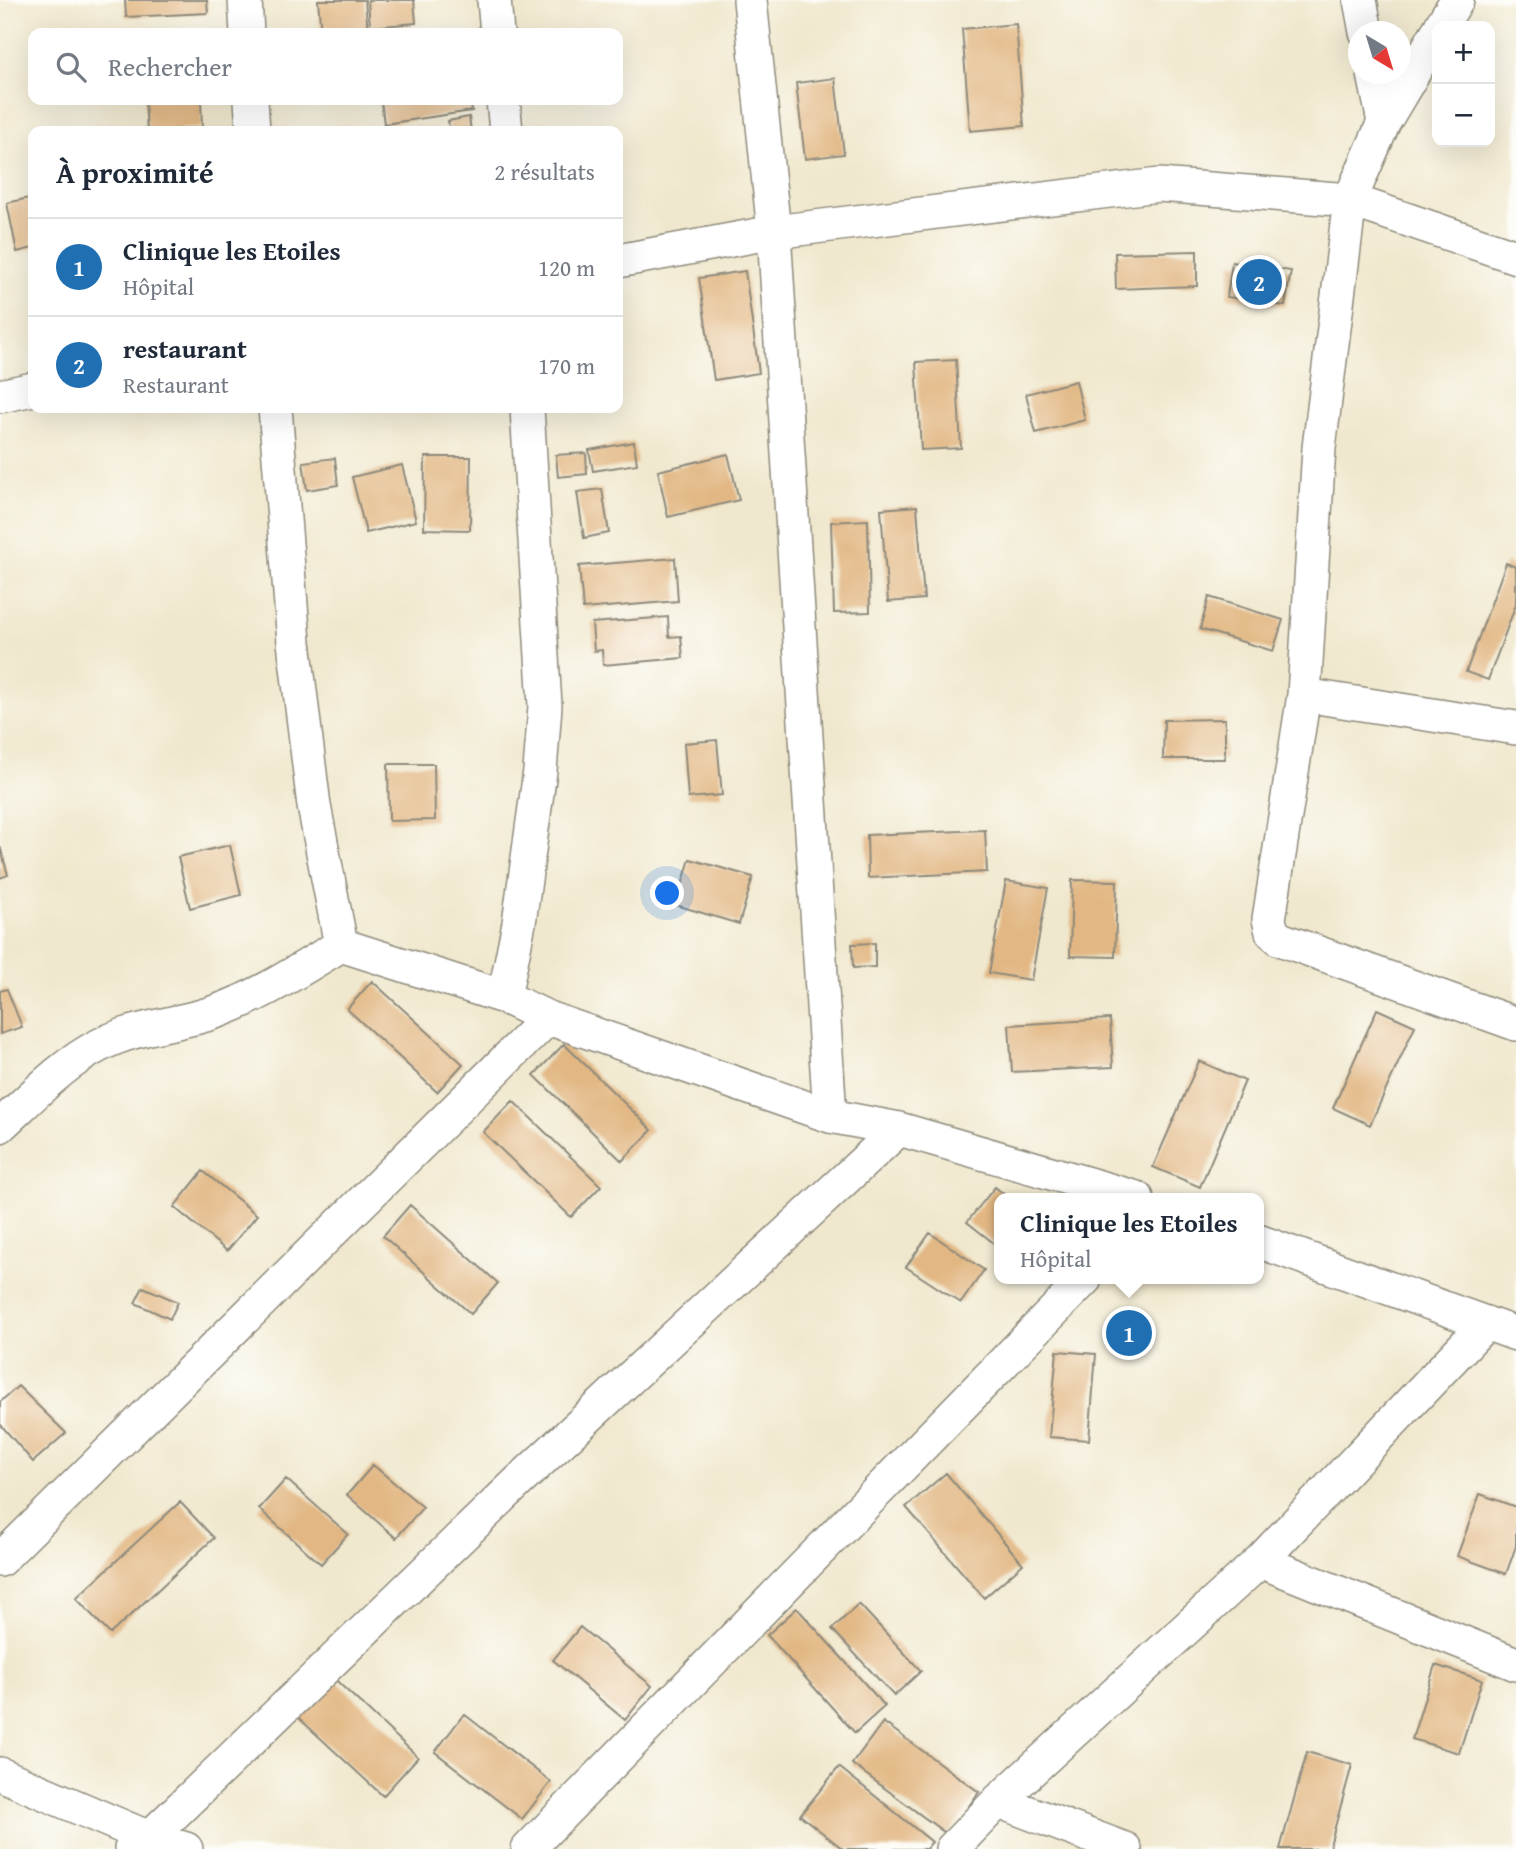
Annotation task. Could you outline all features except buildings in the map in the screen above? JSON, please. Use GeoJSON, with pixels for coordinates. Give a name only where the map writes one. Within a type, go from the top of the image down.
{"type":"FeatureCollection","features":[{"type":"Feature","properties":{"kind":"street"},"geometry":{"type":"LineString","coordinates":[[244,0],[247,28]]}},
{"type":"Feature","properties":{"kind":"street"},"geometry":{"type":"LineString","coordinates":[[494,0],[497,28]]}},
{"type":"Feature","properties":{"kind":"street"},"geometry":{"type":"LineString","coordinates":[[750,0],[774,232],[830,1116]]}},
{"type":"Feature","properties":{"kind":"street"},"geometry":{"type":"LineString","coordinates":[[1360,0],[1364,21]]}},
{"type":"Feature","properties":{"kind":"street"},"geometry":{"type":"LineString","coordinates":[[1444,21],[1457,0]]}},
{"type":"Feature","properties":{"kind":"street"},"geometry":{"type":"LineString","coordinates":[[1432,41],[1384,122],[1350,200],[1319,448],[1304,695],[1269,919],[1272,932],[1280,939],[1516,1024]]}},
{"type":"Feature","properties":{"kind":"street"},"geometry":{"type":"LineString","coordinates":[[1376,84],[1384,122]]}},
{"type":"Feature","properties":{"kind":"street"},"geometry":{"type":"LineString","coordinates":[[251,105],[253,126]]}},
{"type":"Feature","properties":{"kind":"street"},"geometry":{"type":"LineString","coordinates":[[503,105],[506,126]]}},
{"type":"Feature","properties":{"kind":"street"},"geometry":{"type":"LineString","coordinates":[[623,260],[774,232],[1159,185],[1350,200],[1516,257]]}},
{"type":"Feature","properties":{"kind":"street"},"geometry":{"type":"LineString","coordinates":[[0,396],[28,390]]}},
{"type":"Feature","properties":{"kind":"street"},"geometry":{"type":"LineString","coordinates":[[275,413],[294,642],[312,792],[341,945]]}},
{"type":"Feature","properties":{"kind":"street"},"geometry":{"type":"LineString","coordinates":[[504,996],[521,911],[540,771],[545,706],[527,413]]}},
{"type":"Feature","properties":{"kind":"street"},"geometry":{"type":"LineString","coordinates":[[1304,695],[1516,728]]}},
{"type":"Feature","properties":{"kind":"street"},"geometry":{"type":"LineString","coordinates":[[0,1126],[61,1072],[98,1045],[140,1029],[217,1012],[276,984],[341,945],[504,996],[548,1018],[830,1116],[899,1129],[1120,1193]]}},
{"type":"Feature","properties":{"kind":"street"},"geometry":{"type":"LineString","coordinates":[[0,1560],[548,1018]]}},
{"type":"Feature","properties":{"kind":"street"},"geometry":{"type":"LineString","coordinates":[[140,1844],[519,1481],[899,1129]]}},
{"type":"Feature","properties":{"kind":"street"},"geometry":{"type":"LineString","coordinates":[[952,1849],[998,1801],[1260,1561],[1501,1329],[1264,1243]]}},
{"type":"Feature","properties":{"kind":"street"},"geometry":{"type":"LineString","coordinates":[[528,1849],[1080,1284]]}},
{"type":"Feature","properties":{"kind":"street"},"geometry":{"type":"LineString","coordinates":[[1260,1561],[1516,1664]]}},
{"type":"Feature","properties":{"kind":"street"},"geometry":{"type":"LineString","coordinates":[[0,1774],[140,1844],[186,1849]]}},
{"type":"Feature","properties":{"kind":"street"},"geometry":{"type":"LineString","coordinates":[[998,1801],[1125,1849]]}},
{"type":"Feature","properties":{"kind":"place","name":"restaurant"},"geometry":{"type":"Point","coordinates":[1259,282]}},
{"type":"Feature","properties":{"kind":"place","name":"Clinique les Etoiles"},"geometry":{"type":"Point","coordinates":[1129,1333]}}]}
